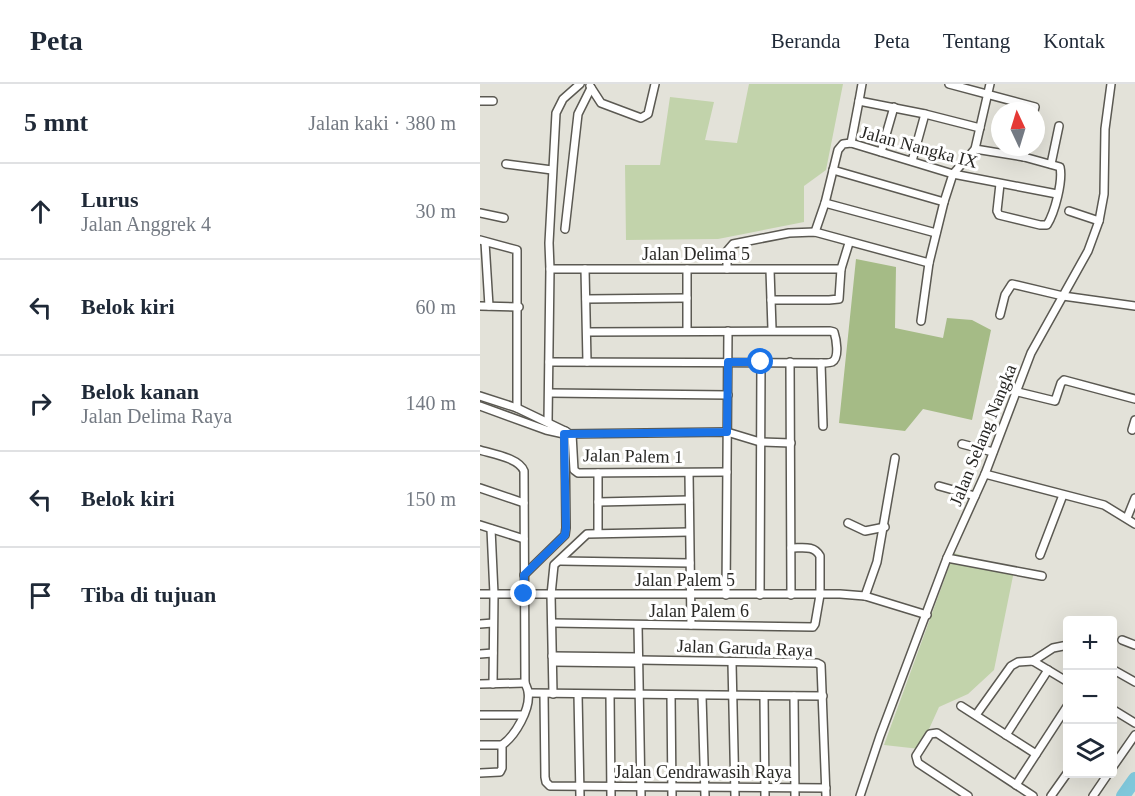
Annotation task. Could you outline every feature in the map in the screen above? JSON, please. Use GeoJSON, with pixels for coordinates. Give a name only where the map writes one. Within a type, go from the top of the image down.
{"type":"FeatureCollection","features":[{"type":"Feature","properties":{"kind":"street"},"geometry":{"type":"LineString","coordinates":[[548,421],[549,243],[556,112],[563,99],[580,84]]}},
{"type":"Feature","properties":{"kind":"street"},"geometry":{"type":"LineString","coordinates":[[590,86],[601,103],[641,118],[648,114],[655,84]]}},
{"type":"Feature","properties":{"kind":"street"},"geometry":{"type":"LineString","coordinates":[[815,232],[825,203],[839,146],[847,144],[862,84]]}},
{"type":"Feature","properties":{"kind":"street"},"geometry":{"type":"LineString","coordinates":[[948,84],[1015,102]]}},
{"type":"Feature","properties":{"kind":"street"},"geometry":{"type":"LineString","coordinates":[[921,321],[929,263],[944,202],[953,174],[975,149],[990,84]]}},
{"type":"Feature","properties":{"kind":"street","name":"Jalan Selang Nangka"},"geometry":{"type":"LineString","coordinates":[[860,796],[880,736],[947,558],[985,474],[1018,393],[1031,353],[1088,251],[1099,220],[1104,194],[1104,129],[1111,84]]}},
{"type":"Feature","properties":{"kind":"street"},"geometry":{"type":"LineString","coordinates":[[565,229],[578,114],[590,86]]}},
{"type":"Feature","properties":{"kind":"street"},"geometry":{"type":"LineString","coordinates":[[480,101],[492,101]]}},
{"type":"Feature","properties":{"kind":"street"},"geometry":{"type":"LineString","coordinates":[[859,101],[980,128]]}},
{"type":"Feature","properties":{"kind":"street"},"geometry":{"type":"LineString","coordinates":[[881,152],[894,107]]}},
{"type":"Feature","properties":{"kind":"street"},"geometry":{"type":"LineString","coordinates":[[912,161],[925,114]]}},
{"type":"Feature","properties":{"kind":"street"},"geometry":{"type":"LineString","coordinates":[[1052,164],[1059,126]]}},
{"type":"Feature","properties":{"kind":"street","name":"Jalan Nangka IX"},"geometry":{"type":"LineString","coordinates":[[847,144],[953,174],[1057,194]]}},
{"type":"Feature","properties":{"kind":"street"},"geometry":{"type":"LineString","coordinates":[[975,149],[1060,167],[1057,194],[1047,225],[1003,217],[997,211],[1000,184]]}},
{"type":"Feature","properties":{"kind":"street"},"geometry":{"type":"LineString","coordinates":[[506,164],[552,170]]}},
{"type":"Feature","properties":{"kind":"street"},"geometry":{"type":"LineString","coordinates":[[833,170],[944,202]]}},
{"type":"Feature","properties":{"kind":"street"},"geometry":{"type":"LineString","coordinates":[[825,203],[936,233]]}},
{"type":"Feature","properties":{"kind":"street"},"geometry":{"type":"LineString","coordinates":[[1069,212],[1099,220]]}},
{"type":"Feature","properties":{"kind":"street"},"geometry":{"type":"LineString","coordinates":[[480,213],[504,218]]}},
{"type":"Feature","properties":{"kind":"street"},"geometry":{"type":"LineString","coordinates":[[727,269],[727,249],[733,244],[801,231],[815,232],[929,263]]}},
{"type":"Feature","properties":{"kind":"street"},"geometry":{"type":"LineString","coordinates":[[489,306],[483,241],[517,250],[519,307],[517,408]]}},
{"type":"Feature","properties":{"kind":"street"},"geometry":{"type":"LineString","coordinates":[[771,300],[839,299],[841,269],[849,243]]}},
{"type":"Feature","properties":{"kind":"street","name":"Jalan Delima 5"},"geometry":{"type":"LineString","coordinates":[[550,269],[841,269]]}},
{"type":"Feature","properties":{"kind":"street"},"geometry":{"type":"LineString","coordinates":[[585,269],[587,362]]}},
{"type":"Feature","properties":{"kind":"street"},"geometry":{"type":"LineString","coordinates":[[687,269],[687,330]]}},
{"type":"Feature","properties":{"kind":"street"},"geometry":{"type":"LineString","coordinates":[[770,270],[772,330]]}},
{"type":"Feature","properties":{"kind":"street"},"geometry":{"type":"LineString","coordinates":[[1000,315],[1005,295],[1012,284],[1063,296],[1135,306]]}},
{"type":"Feature","properties":{"kind":"street"},"geometry":{"type":"LineString","coordinates":[[586,299],[687,298]]}},
{"type":"Feature","properties":{"kind":"street"},"geometry":{"type":"LineString","coordinates":[[480,306],[519,307]]}},
{"type":"Feature","properties":{"kind":"street"},"geometry":{"type":"LineString","coordinates":[[549,362],[822,363],[835,360],[834,332],[772,330],[587,332]]}},
{"type":"Feature","properties":{"kind":"street"},"geometry":{"type":"LineString","coordinates":[[726,595],[728,331]]}},
{"type":"Feature","properties":{"kind":"street"},"geometry":{"type":"LineString","coordinates":[[760,595],[761,362]]}},
{"type":"Feature","properties":{"kind":"street"},"geometry":{"type":"LineString","coordinates":[[790,362],[792,595]]}},
{"type":"Feature","properties":{"kind":"street"},"geometry":{"type":"LineString","coordinates":[[822,363],[823,426]]}},
{"type":"Feature","properties":{"kind":"street"},"geometry":{"type":"LineString","coordinates":[[1018,393],[1054,400],[1064,380],[1135,399]]}},
{"type":"Feature","properties":{"kind":"street"},"geometry":{"type":"LineString","coordinates":[[549,393],[728,395]]}},
{"type":"Feature","properties":{"kind":"street"},"geometry":{"type":"LineString","coordinates":[[480,396],[548,421],[568,433]]}},
{"type":"Feature","properties":{"kind":"street"},"geometry":{"type":"LineString","coordinates":[[480,406],[546,430],[568,433],[727,432],[760,442],[791,443]]}},
{"type":"Feature","properties":{"kind":"street"},"geometry":{"type":"LineString","coordinates":[[1132,430],[1135,420]]}},
{"type":"Feature","properties":{"kind":"street"},"geometry":{"type":"LineString","coordinates":[[524,575],[565,535],[568,433]]}},
{"type":"Feature","properties":{"kind":"street","name":"Jalan Palem 1"},"geometry":{"type":"LineString","coordinates":[[568,433],[574,470],[578,473],[727,472]]}},
{"type":"Feature","properties":{"kind":"street"},"geometry":{"type":"LineString","coordinates":[[963,444],[993,452]]}},
{"type":"Feature","properties":{"kind":"street"},"geometry":{"type":"LineString","coordinates":[[480,450],[522,466],[525,683],[529,693],[523,715],[512,735],[502,745],[500,772],[480,773]]}},
{"type":"Feature","properties":{"kind":"street"},"geometry":{"type":"LineString","coordinates":[[865,596],[877,562],[885,527],[895,458]]}},
{"type":"Feature","properties":{"kind":"street"},"geometry":{"type":"LineString","coordinates":[[689,472],[691,625]]}},
{"type":"Feature","properties":{"kind":"street"},"geometry":{"type":"LineString","coordinates":[[598,473],[598,533]]}},
{"type":"Feature","properties":{"kind":"street"},"geometry":{"type":"LineString","coordinates":[[985,474],[1104,505],[1135,524]]}},
{"type":"Feature","properties":{"kind":"street"},"geometry":{"type":"LineString","coordinates":[[939,486],[975,496]]}},
{"type":"Feature","properties":{"kind":"street"},"geometry":{"type":"LineString","coordinates":[[480,488],[524,503]]}},
{"type":"Feature","properties":{"kind":"street"},"geometry":{"type":"LineString","coordinates":[[1040,555],[1063,495]]}},
{"type":"Feature","properties":{"kind":"street"},"geometry":{"type":"LineString","coordinates":[[1127,518],[1135,498]]}},
{"type":"Feature","properties":{"kind":"street"},"geometry":{"type":"LineString","coordinates":[[598,502],[689,500]]}},
{"type":"Feature","properties":{"kind":"street"},"geometry":{"type":"LineString","coordinates":[[848,523],[866,531],[885,527]]}},
{"type":"Feature","properties":{"kind":"street"},"geometry":{"type":"LineString","coordinates":[[480,525],[524,539]]}},
{"type":"Feature","properties":{"kind":"street"},"geometry":{"type":"LineString","coordinates":[[491,529],[494,594],[493,684]]}},
{"type":"Feature","properties":{"kind":"street"},"geometry":{"type":"LineString","coordinates":[[553,694],[551,595],[554,566],[587,534],[689,532]]}},
{"type":"Feature","properties":{"kind":"street"},"geometry":{"type":"LineString","coordinates":[[791,548],[812,548],[817,551],[820,556],[820,595]]}},
{"type":"Feature","properties":{"kind":"street"},"geometry":{"type":"LineString","coordinates":[[947,558],[1042,576]]}},
{"type":"Feature","properties":{"kind":"street"},"geometry":{"type":"LineString","coordinates":[[560,561],[690,563]]}},
{"type":"Feature","properties":{"kind":"street","name":"Jalan Palem 5"},"geometry":{"type":"LineString","coordinates":[[480,594],[840,594],[865,596],[927,615]]}},
{"type":"Feature","properties":{"kind":"street","name":"Jalan Palem 6"},"geometry":{"type":"LineString","coordinates":[[552,624],[813,627],[820,595]]}},
{"type":"Feature","properties":{"kind":"street"},"geometry":{"type":"LineString","coordinates":[[480,624],[493,623]]}},
{"type":"Feature","properties":{"kind":"street"},"geometry":{"type":"LineString","coordinates":[[638,625],[642,796]]}},
{"type":"Feature","properties":{"kind":"street"},"geometry":{"type":"LineString","coordinates":[[1122,640],[1135,645]]}},
{"type":"Feature","properties":{"kind":"street"},"geometry":{"type":"LineString","coordinates":[[976,715],[1011,666],[1018,662],[1033,661],[1053,648],[1063,646]]}},
{"type":"Feature","properties":{"kind":"street"},"geometry":{"type":"LineString","coordinates":[[480,654],[493,653]]}},
{"type":"Feature","properties":{"kind":"street","name":"Jalan Garuda Raya"},"geometry":{"type":"LineString","coordinates":[[553,659],[818,663],[822,669],[823,696]]}},
{"type":"Feature","properties":{"kind":"street"},"geometry":{"type":"LineString","coordinates":[[1033,661],[1063,679]]}},
{"type":"Feature","properties":{"kind":"street"},"geometry":{"type":"LineString","coordinates":[[732,663],[735,796]]}},
{"type":"Feature","properties":{"kind":"street"},"geometry":{"type":"LineString","coordinates":[[1006,735],[1048,670]]}},
{"type":"Feature","properties":{"kind":"street"},"geometry":{"type":"LineString","coordinates":[[1115,670],[1135,682]]}},
{"type":"Feature","properties":{"kind":"street"},"geometry":{"type":"LineString","coordinates":[[480,684],[525,683]]}},
{"type":"Feature","properties":{"kind":"street"},"geometry":{"type":"LineString","coordinates":[[529,693],[823,696],[826,792]]}},
{"type":"Feature","properties":{"kind":"street","name":"Jalan Cendrawasih Raya"},"geometry":{"type":"LineString","coordinates":[[544,694],[546,782],[548,785],[555,787],[795,788],[826,792]]}},
{"type":"Feature","properties":{"kind":"street"},"geometry":{"type":"LineString","coordinates":[[578,694],[580,796]]}},
{"type":"Feature","properties":{"kind":"street"},"geometry":{"type":"LineString","coordinates":[[610,695],[611,796]]}},
{"type":"Feature","properties":{"kind":"street"},"geometry":{"type":"LineString","coordinates":[[671,696],[672,796]]}},
{"type":"Feature","properties":{"kind":"street"},"geometry":{"type":"LineString","coordinates":[[702,696],[705,796]]}},
{"type":"Feature","properties":{"kind":"street"},"geometry":{"type":"LineString","coordinates":[[764,696],[765,796]]}},
{"type":"Feature","properties":{"kind":"street"},"geometry":{"type":"LineString","coordinates":[[794,696],[795,796]]}},
{"type":"Feature","properties":{"kind":"street"},"geometry":{"type":"LineString","coordinates":[[961,706],[1036,754]]}},
{"type":"Feature","properties":{"kind":"street"},"geometry":{"type":"LineString","coordinates":[[1117,712],[1135,723]]}},
{"type":"Feature","properties":{"kind":"street"},"geometry":{"type":"LineString","coordinates":[[1016,785],[1063,713]]}},
{"type":"Feature","properties":{"kind":"street"},"geometry":{"type":"LineString","coordinates":[[480,716],[523,715]]}},
{"type":"Feature","properties":{"kind":"street"},"geometry":{"type":"LineString","coordinates":[[968,796],[918,763],[916,756],[930,734],[937,733],[1033,796]]}},
{"type":"Feature","properties":{"kind":"street"},"geometry":{"type":"LineString","coordinates":[[1117,762],[1135,735]]}},
{"type":"Feature","properties":{"kind":"street"},"geometry":{"type":"LineString","coordinates":[[480,745],[502,745]]}},
{"type":"Feature","properties":{"kind":"street"},"geometry":{"type":"LineString","coordinates":[[1051,796],[1064,778]]}},
{"type":"Feature","properties":{"kind":"street"},"geometry":{"type":"LineString","coordinates":[[1093,796],[1105,778]]}},
{"type":"Feature","properties":{"kind":"green space"},"geometry":{"type":"Polygon","coordinates":[[[749,84],[843,84],[826,170],[804,186],[804,222],[718,239],[626,240],[625,165],[660,165],[670,97],[714,102],[705,140],[737,143],[749,84]]]}},
{"type":"Feature","properties":{"kind":"green space"},"geometry":{"type":"Polygon","coordinates":[[[856,259],[896,267],[895,328],[943,338],[947,318],[972,320],[991,330],[972,420],[923,409],[905,431],[839,423],[856,259]]]}},
{"type":"Feature","properties":{"kind":"green space"},"geometry":{"type":"Polygon","coordinates":[[[954,553],[1014,571],[994,670],[968,694],[939,707],[920,749],[884,745],[954,553]]]}},
{"type":"Feature","properties":{"kind":"waterway"},"geometry":{"type":"LineString","coordinates":[[1123,796],[1135,779]]}},
{"type":"Feature","properties":{"kind":"route"},"geometry":{"type":"LineString","coordinates":[[524,594],[524,575],[565,535],[564,434],[727,432],[728,362],[761,362]]}}]}
